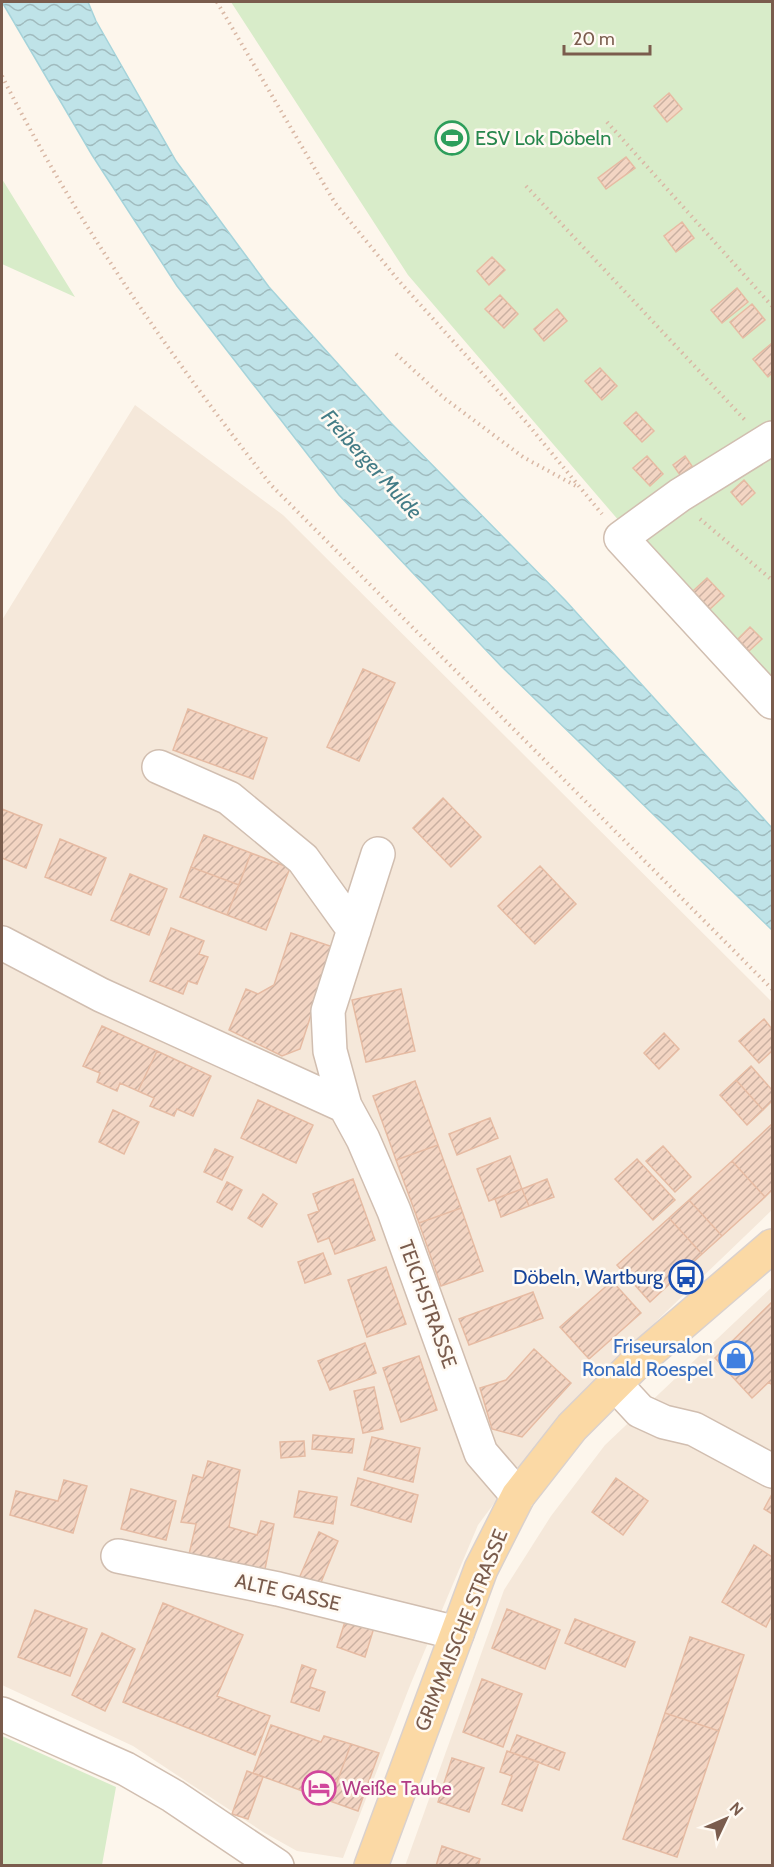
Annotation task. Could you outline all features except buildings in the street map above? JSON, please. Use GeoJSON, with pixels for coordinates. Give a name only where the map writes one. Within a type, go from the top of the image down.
{"type":"FeatureCollection","features":[{"type":"Feature","properties":{"kind":"main road","name":"GRIMMAISCHE STRASSE"},"geometry":{"type":"LineString","coordinates":[[371,1866],[482,1569],[518,1496],[546,1457],[615,1384],[772,1246]]}},
{"type":"Feature","properties":{"kind":"street"},"geometry":{"type":"LineString","coordinates":[[769,440],[680,495],[621,538],[772,702]]}},
{"type":"Feature","properties":{"kind":"street"},"geometry":{"type":"LineString","coordinates":[[159,766],[229,798],[303,859],[354,930]]}},
{"type":"Feature","properties":{"kind":"street","name":"TEICHSTRASSE"},"geometry":{"type":"LineString","coordinates":[[378,854],[328,1011],[330,1050],[345,1106],[363,1139],[394,1211],[481,1453],[518,1496]]}},
{"type":"Feature","properties":{"kind":"street"},"geometry":{"type":"LineString","coordinates":[[2,943],[101,995],[345,1106]]}},
{"type":"Feature","properties":{"kind":"street"},"geometry":{"type":"LineString","coordinates":[[615,1384],[640,1411],[664,1422],[694,1429],[772,1471]]}},
{"type":"Feature","properties":{"kind":"street","name":"ALTE GASSE"},"geometry":{"type":"LineString","coordinates":[[118,1556],[278,1589],[457,1633]]}},
{"type":"Feature","properties":{"kind":"street"},"geometry":{"type":"LineString","coordinates":[[2,1714],[126,1769],[173,1796],[277,1866]]}},
{"type":"Feature","properties":{"kind":"path"},"geometry":{"type":"LineString","coordinates":[[217,2],[334,203],[399,281],[526,422],[621,538]]}},
{"type":"Feature","properties":{"kind":"path"},"geometry":{"type":"LineString","coordinates":[[2,76],[27,126],[105,252],[211,408],[271,485],[772,989]]}},
{"type":"Feature","properties":{"kind":"path"},"geometry":{"type":"LineString","coordinates":[[607,122],[772,306]]}},
{"type":"Feature","properties":{"kind":"path"},"geometry":{"type":"LineString","coordinates":[[525,186],[769,440]]}},
{"type":"Feature","properties":{"kind":"path"},"geometry":{"type":"LineString","coordinates":[[396,354],[444,398],[523,457],[582,489]]}},
{"type":"Feature","properties":{"kind":"path"},"geometry":{"type":"LineString","coordinates":[[693,513],[772,580]]}},
{"type":"Feature","properties":{"kind":"shaded area"},"geometry":{"type":"Polygon","coordinates":[[[135,405],[283,515],[772,1002],[772,1210],[562,1412],[478,1525],[411,1683],[343,1858],[297,1851],[263,1832],[133,1746],[2,1685],[2,620],[135,405]]]}},
{"type":"Feature","properties":{"kind":"shaded area"},"geometry":{"type":"Polygon","coordinates":[[[772,1287],[772,1865],[405,1866],[504,1590],[551,1516],[605,1445],[772,1287]]]}},
{"type":"Feature","properties":{"kind":"green space"},"geometry":{"type":"Polygon","coordinates":[[[231,2],[772,2],[772,683],[644,550],[408,275],[231,2]]]}},
{"type":"Feature","properties":{"kind":"green space"},"geometry":{"type":"Polygon","coordinates":[[[2,179],[75,297],[2,264],[2,179]]]}},
{"type":"Feature","properties":{"kind":"green space"},"geometry":{"type":"Polygon","coordinates":[[[2,1736],[116,1787],[102,1865],[2,1865],[2,1736]]]}},
{"type":"Feature","properties":{"kind":"water","name":"Freiberger Mulde"},"geometry":{"type":"Polygon","coordinates":[[[2,2],[88,2],[96,21],[176,161],[269,287],[391,423],[565,600],[772,828],[772,930],[501,666],[339,495],[177,286],[92,155],[2,2]]]}},
{"type":"Feature","properties":{"kind":"place","name":"ESV Lok Döbeln"},"geometry":{"type":"Point","coordinates":[452,138]}},
{"type":"Feature","properties":{"kind":"place","name":"Döbeln, Wartburg"},"geometry":{"type":"Point","coordinates":[686,1277]}},
{"type":"Feature","properties":{"kind":"place","name":"Friseursalon Ronald Roespel"},"geometry":{"type":"Point","coordinates":[736,1358]}},
{"type":"Feature","properties":{"kind":"place","name":"Weiße Taube"},"geometry":{"type":"Point","coordinates":[319,1788]}}]}
